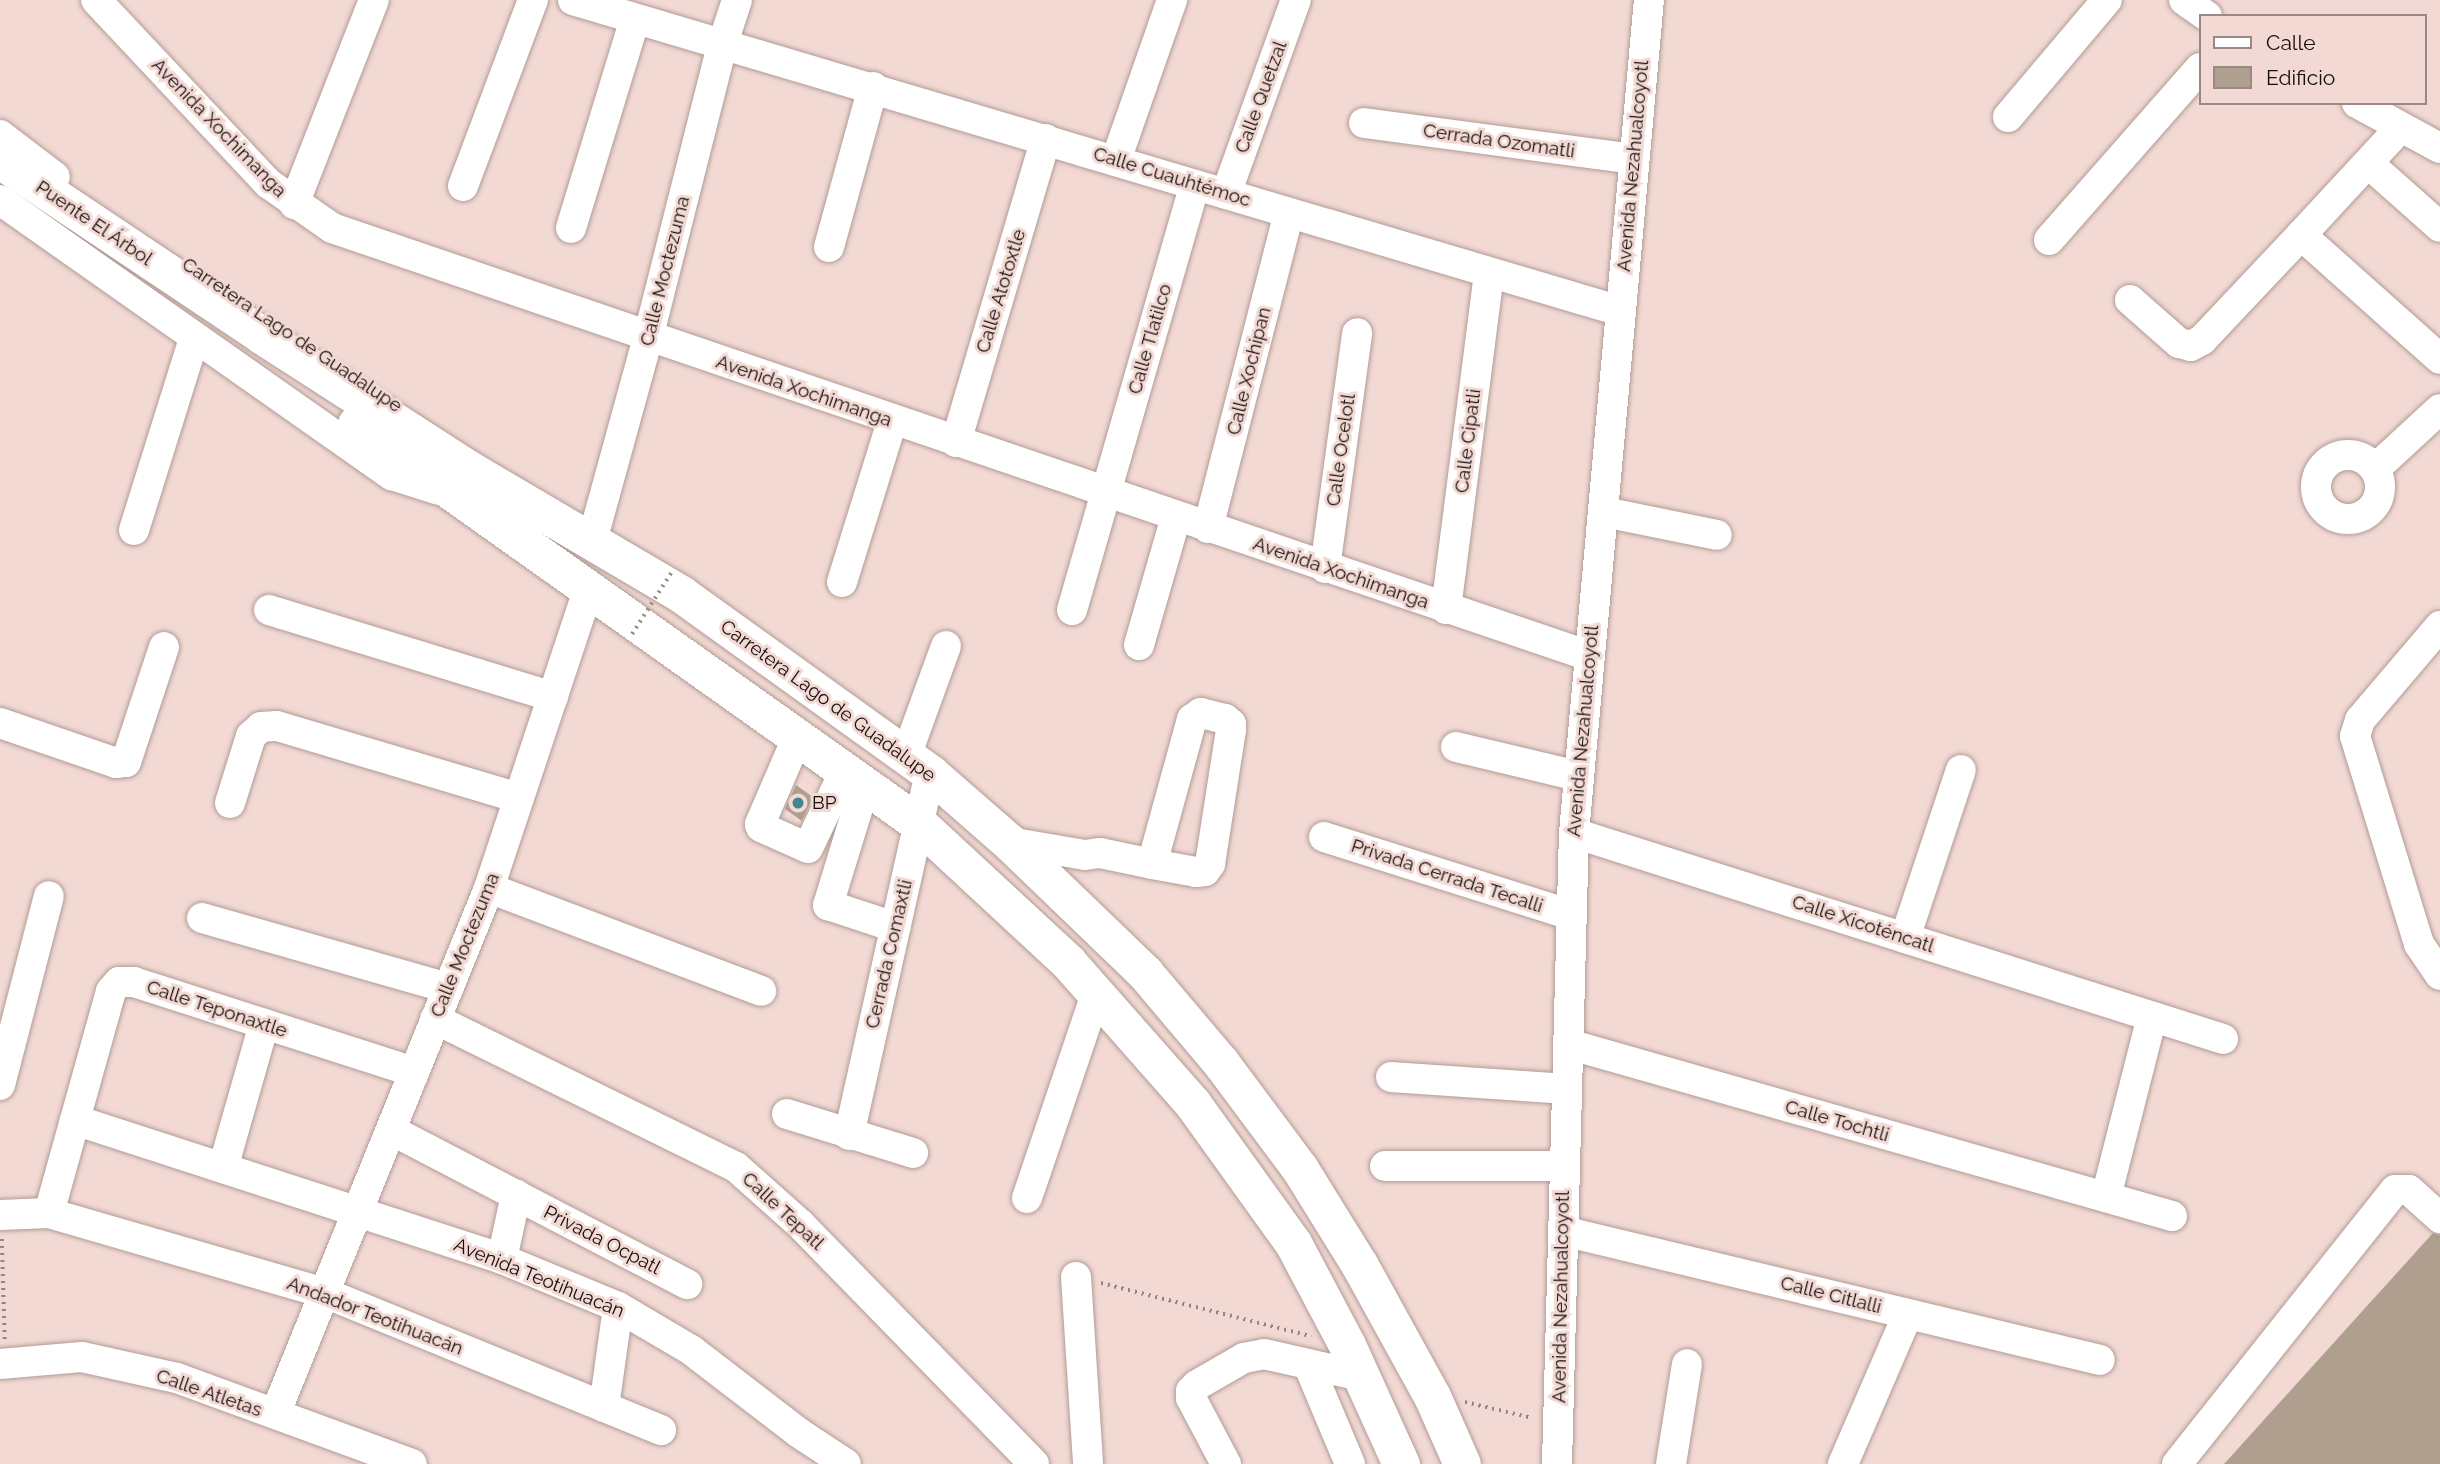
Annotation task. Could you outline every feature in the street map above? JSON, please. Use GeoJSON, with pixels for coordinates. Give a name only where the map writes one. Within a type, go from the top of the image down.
{"type":"FeatureCollection","features":[{"type":"Feature","properties":{"kind":"main road","name":"Puente El Árbol"},"geometry":{"type":"LineString","coordinates":[[0,160],[462,482]]}},
{"type":"Feature","properties":{"kind":"main road","name":"Puente El Árbol"},"geometry":{"type":"LineString","coordinates":[[0,197],[200,311],[362,414]]}},
{"type":"Feature","properties":{"kind":"main road","name":"Carretera Lago de Guadalupe"},"geometry":{"type":"LineString","coordinates":[[462,482],[592,541],[681,594],[918,764],[1067,895],[1162,993],[1221,1063],[1300,1169],[1359,1264],[1405,1348],[1462,1464]]}},
{"type":"Feature","properties":{"kind":"main road","name":"Carretera Lago de Guadalupe"},"geometry":{"type":"LineString","coordinates":[[462,482],[589,591],[918,823],[1068,962],[1193,1104],[1293,1243],[1354,1360],[1401,1464]]}},
{"type":"Feature","properties":{"kind":"street","name":"Avenida Xochimanga"},"geometry":{"type":"LineString","coordinates":[[96,0],[269,184],[332,228],[648,338],[1589,656]]}},
{"type":"Feature","properties":{"kind":"street"},"geometry":{"type":"LineString","coordinates":[[294,204],[374,0]]}},
{"type":"Feature","properties":{"kind":"street"},"geometry":{"type":"LineString","coordinates":[[463,186],[533,0]]}},
{"type":"Feature","properties":{"kind":"street","name":"Calle Cuauhtémoc"},"geometry":{"type":"LineString","coordinates":[[573,0],[1620,311]]}},
{"type":"Feature","properties":{"kind":"street","name":"Calle Moctezuma"},"geometry":{"type":"LineString","coordinates":[[592,541],[648,338],[722,46],[737,0]]}},
{"type":"Feature","properties":{"kind":"street"},"geometry":{"type":"LineString","coordinates":[[1116,160],[1172,0]]}},
{"type":"Feature","properties":{"kind":"street","name":"Calle Quetzal"},"geometry":{"type":"LineString","coordinates":[[1226,194],[1296,0]]}},
{"type":"Feature","properties":{"kind":"street","name":"Avenida Nezahualcoyotl"},"geometry":{"type":"LineString","coordinates":[[1557,1464],[1574,832],[1648,0]]}},
{"type":"Feature","properties":{"kind":"street"},"geometry":{"type":"LineString","coordinates":[[2008,117],[2107,0]]}},
{"type":"Feature","properties":{"kind":"street"},"geometry":{"type":"LineString","coordinates":[[2184,0],[2204,14]]}},
{"type":"Feature","properties":{"kind":"street"},"geometry":{"type":"LineString","coordinates":[[571,228],[635,19]]}},
{"type":"Feature","properties":{"kind":"street"},"geometry":{"type":"LineString","coordinates":[[2049,240],[2198,70]]}},
{"type":"Feature","properties":{"kind":"street"},"geometry":{"type":"LineString","coordinates":[[829,247],[873,87]]}},
{"type":"Feature","properties":{"kind":"street"},"geometry":{"type":"LineString","coordinates":[[2361,105],[2440,148]]}},
{"type":"Feature","properties":{"kind":"street","name":"Cerrada Ozomatli"},"geometry":{"type":"LineString","coordinates":[[1364,123],[1634,159]]}},
{"type":"Feature","properties":{"kind":"street"},"geometry":{"type":"LineString","coordinates":[[2130,300],[2179,343],[2191,346],[2202,341],[2401,127]]}},
{"type":"Feature","properties":{"kind":"street","name":"Carretera Lago de Guadalupe"},"geometry":{"type":"LineString","coordinates":[[0,135],[68,186],[398,404],[462,482]]}},
{"type":"Feature","properties":{"kind":"street","name":"Calle Atotoxtle"},"geometry":{"type":"LineString","coordinates":[[956,442],[1046,139]]}},
{"type":"Feature","properties":{"kind":"street"},"geometry":{"type":"LineString","coordinates":[[2368,163],[2440,228]]}},
{"type":"Feature","properties":{"kind":"street","name":"Calle Tlatilco"},"geometry":{"type":"LineString","coordinates":[[1072,610],[1195,185]]}},
{"type":"Feature","properties":{"kind":"street","name":"Carretera Lago de Guadalupe"},"geometry":{"type":"LineString","coordinates":[[0,197],[191,351],[392,475],[462,482]]}},
{"type":"Feature","properties":{"kind":"street","name":"Calle Xochipan"},"geometry":{"type":"LineString","coordinates":[[1208,528],[1289,213]]}},
{"type":"Feature","properties":{"kind":"street"},"geometry":{"type":"LineString","coordinates":[[2301,235],[2440,359]]}},
{"type":"Feature","properties":{"kind":"street","name":"Calle Cipatli"},"geometry":{"type":"LineString","coordinates":[[1446,609],[1489,274]]}},
{"type":"Feature","properties":{"kind":"street","name":"Calle Ocelotl"},"geometry":{"type":"LineString","coordinates":[[1325,568],[1357,333]]}},
{"type":"Feature","properties":{"kind":"street"},"geometry":{"type":"LineString","coordinates":[[134,530],[191,351]]}},
{"type":"Feature","properties":{"kind":"street"},"geometry":{"type":"LineString","coordinates":[[2375,469],[2440,409]]}},
{"type":"Feature","properties":{"kind":"street"},"geometry":{"type":"LineString","coordinates":[[842,582],[892,421]]}},
{"type":"Feature","properties":{"kind":"street"},"geometry":{"type":"LineString","coordinates":[[1604,512],[1717,535]]}},
{"type":"Feature","properties":{"kind":"street"},"geometry":{"type":"LineString","coordinates":[[1139,645],[1176,517]]}},
{"type":"Feature","properties":{"kind":"street","name":"Calle Moctezuma"},"geometry":{"type":"LineString","coordinates":[[280,1402],[489,888],[589,591]]}},
{"type":"Feature","properties":{"kind":"street"},"geometry":{"type":"LineString","coordinates":[[269,610],[553,697]]}},
{"type":"Feature","properties":{"kind":"street"},"geometry":{"type":"LineString","coordinates":[[2440,626],[2360,720],[2355,736],[2419,944],[2440,975]]}},
{"type":"Feature","properties":{"kind":"street","name":"Cerrada Comaxtli"},"geometry":{"type":"LineString","coordinates":[[849,1135],[918,823],[918,764],[946,646]]}},
{"type":"Feature","properties":{"kind":"street"},"geometry":{"type":"LineString","coordinates":[[0,723],[116,763],[126,762],[132,753],[164,647]]}},
{"type":"Feature","properties":{"kind":"street"},"geometry":{"type":"LineString","coordinates":[[1009,842],[1085,855],[1100,853],[1152,864],[1196,872],[1205,871],[1210,864],[1231,730],[1231,724],[1225,719],[1201,713],[1192,719],[1152,864]]}},
{"type":"Feature","properties":{"kind":"street"},"geometry":{"type":"LineString","coordinates":[[230,803],[251,736],[261,727],[277,726],[519,798]]}},
{"type":"Feature","properties":{"kind":"street"},"geometry":{"type":"LineString","coordinates":[[798,736],[761,827],[808,848],[855,778]]}},
{"type":"Feature","properties":{"kind":"street"},"geometry":{"type":"LineString","coordinates":[[1456,747],[1578,776]]}},
{"type":"Feature","properties":{"kind":"street"},"geometry":{"type":"LineString","coordinates":[[1905,938],[1961,770]]}},
{"type":"Feature","properties":{"kind":"street"},"geometry":{"type":"LineString","coordinates":[[855,778],[828,905],[895,927]]}},
{"type":"Feature","properties":{"kind":"street","name":"Calle Xicoténcatl"},"geometry":{"type":"LineString","coordinates":[[1574,832],[2223,1039]]}},
{"type":"Feature","properties":{"kind":"street","name":"Privada Cerrada Tecalli"},"geometry":{"type":"LineString","coordinates":[[1324,837],[1571,915]]}},
{"type":"Feature","properties":{"kind":"street"},"geometry":{"type":"LineString","coordinates":[[1067,895],[1085,855]]}},
{"type":"Feature","properties":{"kind":"street"},"geometry":{"type":"LineString","coordinates":[[489,888],[761,991]]}},
{"type":"Feature","properties":{"kind":"street"},"geometry":{"type":"LineString","coordinates":[[0,1085],[4,1050],[49,896]]}},
{"type":"Feature","properties":{"kind":"street"},"geometry":{"type":"LineString","coordinates":[[202,918],[448,988]]}},
{"type":"Feature","properties":{"kind":"street","name":"Calle Teponaxtle"},"geometry":{"type":"LineString","coordinates":[[49,1213],[111,991],[119,982],[134,982],[414,1072]]}},
{"type":"Feature","properties":{"kind":"street"},"geometry":{"type":"LineString","coordinates":[[1027,1198],[1096,994]]}},
{"type":"Feature","properties":{"kind":"street"},"geometry":{"type":"LineString","coordinates":[[2106,1197],[2152,1017]]}},
{"type":"Feature","properties":{"kind":"street","name":"Calle Tepatl"},"geometry":{"type":"LineString","coordinates":[[435,1019],[736,1167],[800,1224],[1034,1464]]}},
{"type":"Feature","properties":{"kind":"street"},"geometry":{"type":"LineString","coordinates":[[223,1168],[264,1024]]}},
{"type":"Feature","properties":{"kind":"street","name":"Calle Tochtli"},"geometry":{"type":"LineString","coordinates":[[1568,1044],[2172,1216]]}},
{"type":"Feature","properties":{"kind":"street"},"geometry":{"type":"LineString","coordinates":[[1391,1077],[1567,1089]]}},
{"type":"Feature","properties":{"kind":"street"},"geometry":{"type":"LineString","coordinates":[[787,1114],[913,1153]]}},
{"type":"Feature","properties":{"kind":"street"},"geometry":{"type":"LineString","coordinates":[[75,1120],[357,1212]]}},
{"type":"Feature","properties":{"kind":"street","name":"Privada Ocpatl"},"geometry":{"type":"LineString","coordinates":[[391,1130],[687,1284]]}},
{"type":"Feature","properties":{"kind":"street"},"geometry":{"type":"LineString","coordinates":[[1385,1167],[1564,1166]]}},
{"type":"Feature","properties":{"kind":"street"},"geometry":{"type":"LineString","coordinates":[[2177,1464],[2395,1190],[2409,1190],[2440,1218]]}},
{"type":"Feature","properties":{"kind":"street","name":"Privada Ocpatl"},"geometry":{"type":"LineString","coordinates":[[502,1259],[516,1195]]}},
{"type":"Feature","properties":{"kind":"street","name":"Avenida Teotihuacán"},"geometry":{"type":"LineString","coordinates":[[357,1212],[502,1259],[618,1307],[691,1350],[799,1433],[846,1464]]}},
{"type":"Feature","properties":{"kind":"street","name":"Andador Teotihuacán"},"geometry":{"type":"LineString","coordinates":[[0,1215],[49,1213],[325,1293],[661,1430]]}},
{"type":"Feature","properties":{"kind":"street","name":"Calle Citlalli"},"geometry":{"type":"LineString","coordinates":[[1563,1231],[2100,1360]]}},
{"type":"Feature","properties":{"kind":"street"},"geometry":{"type":"LineString","coordinates":[[1076,1277],[1088,1464]]}},
{"type":"Feature","properties":{"kind":"street"},"geometry":{"type":"LineString","coordinates":[[604,1406],[618,1307]]}},
{"type":"Feature","properties":{"kind":"street"},"geometry":{"type":"LineString","coordinates":[[1843,1464],[1908,1314]]}},
{"type":"Feature","properties":{"kind":"street"},"geometry":{"type":"LineString","coordinates":[[1226,1464],[1191,1398],[1191,1391],[1244,1358],[1264,1354],[1308,1364],[1354,1360]]}},
{"type":"Feature","properties":{"kind":"street","name":"Calle Atletas"},"geometry":{"type":"LineString","coordinates":[[3,1363],[82,1357],[177,1378],[412,1464]]}},
{"type":"Feature","properties":{"kind":"street"},"geometry":{"type":"LineString","coordinates":[[1308,1364],[1350,1464]]}},
{"type":"Feature","properties":{"kind":"street"},"geometry":{"type":"LineString","coordinates":[[1671,1464],[1687,1364]]}},
{"type":"Feature","properties":{"kind":"street"},"geometry":{"type":"LineString","coordinates":[[177,1378],[197,1376],[280,1402],[324,1418],[335,1435]]}},
{"type":"Feature","properties":{"kind":"path"},"geometry":{"type":"LineString","coordinates":[[632,634],[673,570]]}},
{"type":"Feature","properties":{"kind":"path"},"geometry":{"type":"LineString","coordinates":[[0,1215],[3,1363]]}},
{"type":"Feature","properties":{"kind":"path"},"geometry":{"type":"LineString","coordinates":[[1076,1277],[1354,1360]]}},
{"type":"Feature","properties":{"kind":"path"},"geometry":{"type":"LineString","coordinates":[[1477,1404],[1558,1425]]}},
{"type":"Feature","properties":{"kind":"building"},"geometry":{"type":"Polygon","coordinates":[[[796,785],[813,797],[802,821],[785,809],[796,785]]]}},
{"type":"Feature","properties":{"kind":"building"},"geometry":{"type":"Polygon","coordinates":[[[2433,1233],[2440,1235],[2440,1464],[2224,1464],[2433,1233]]]}},
{"type":"Feature","properties":{"kind":"place","name":"BP"},"geometry":{"type":"Point","coordinates":[798,803]}}]}
